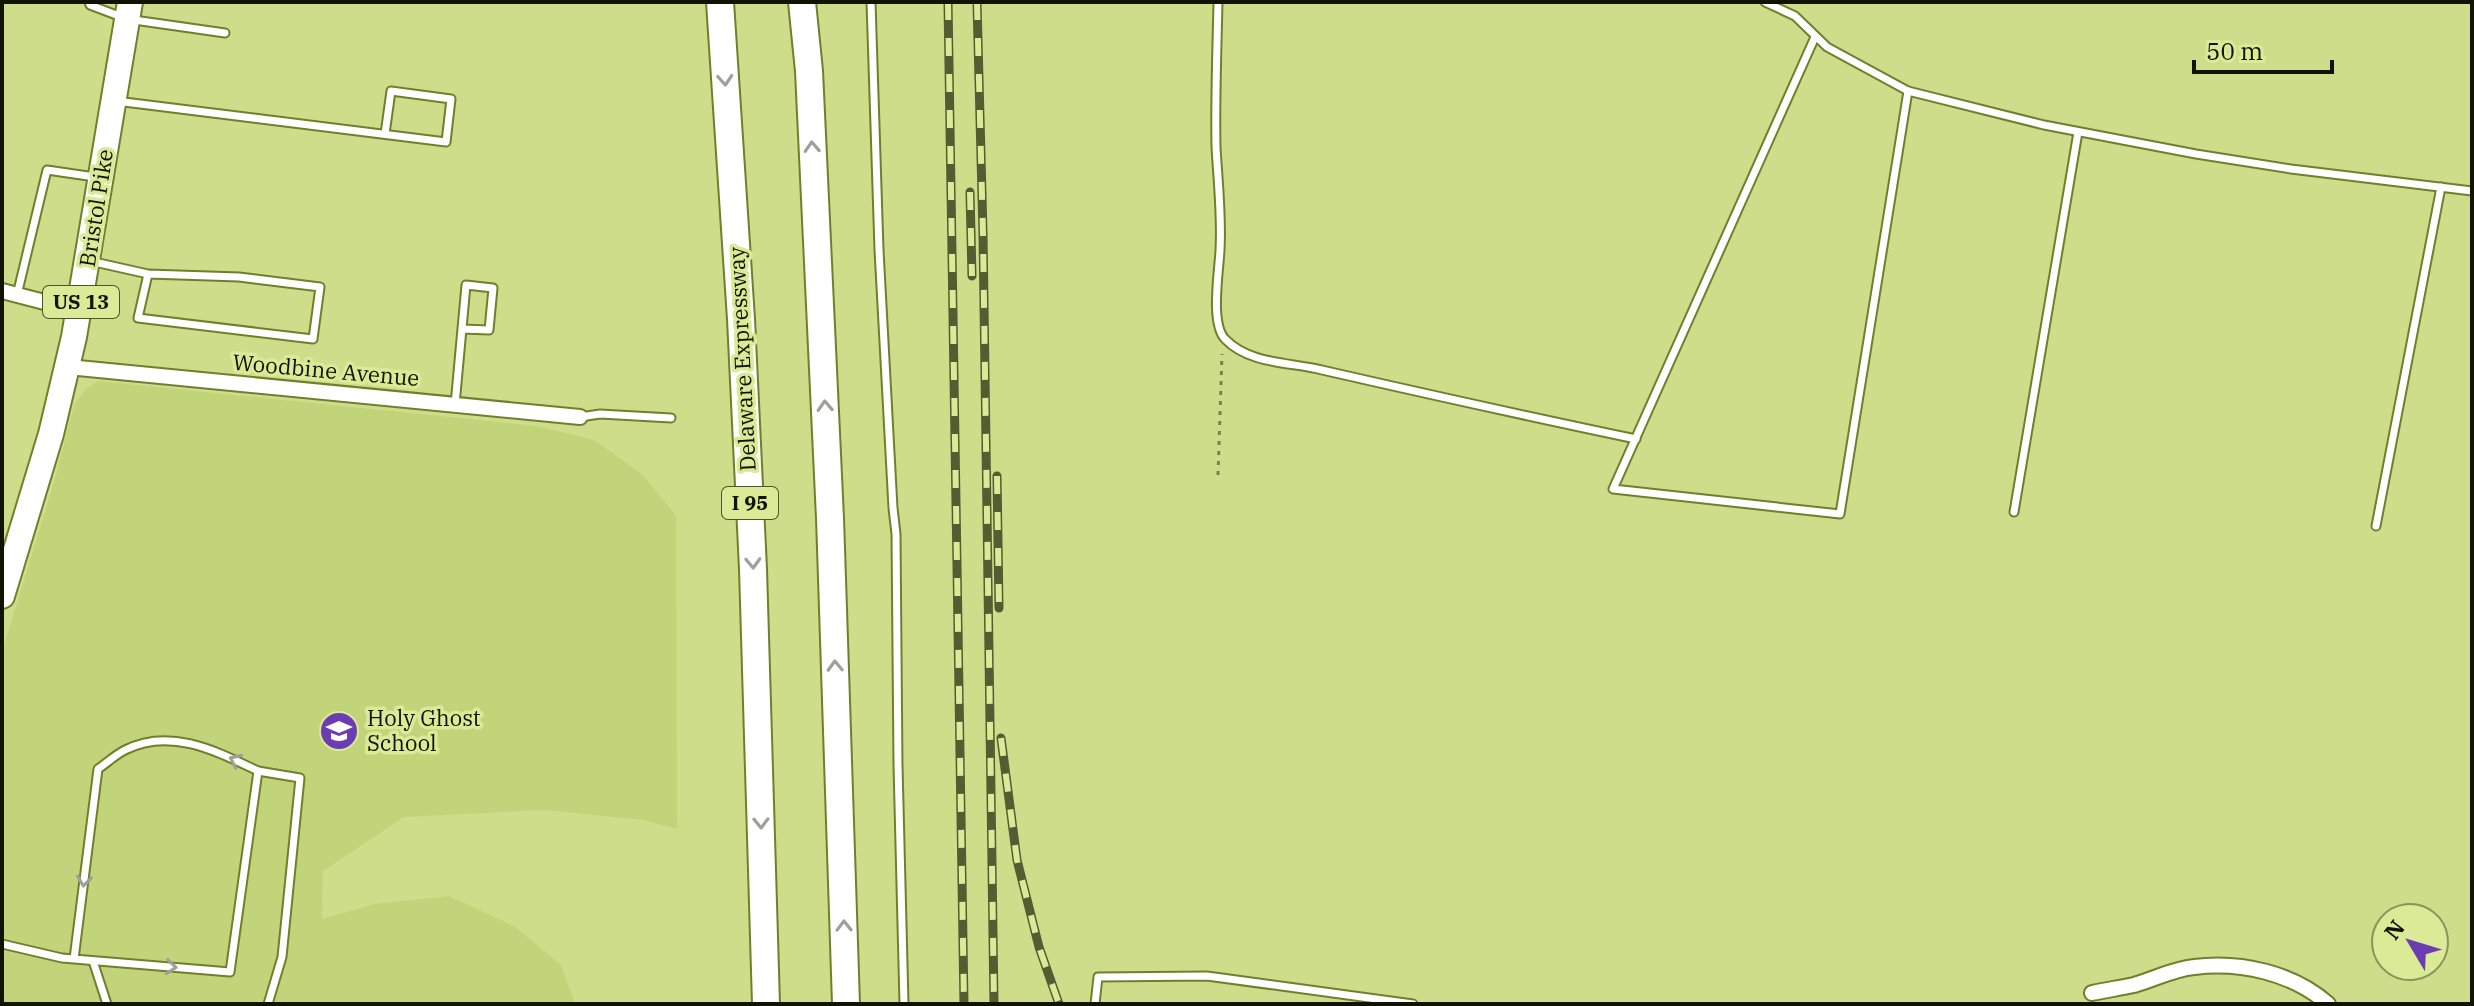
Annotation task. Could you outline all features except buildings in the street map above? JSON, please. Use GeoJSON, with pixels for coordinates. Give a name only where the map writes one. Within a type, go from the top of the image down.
{"type":"FeatureCollection","features":[{"type":"Feature","properties":{"kind":"highway","name":"Delaware Expressway"},"geometry":{"type":"LineString","coordinates":[[720,2],[741,319],[753,569],[766,1004]]}},
{"type":"Feature","properties":{"kind":"highway"},"geometry":{"type":"LineString","coordinates":[[802,2],[809,71],[830,518],[846,1004]]}},
{"type":"Feature","properties":{"kind":"main road","name":"Bristol Pike"},"geometry":{"type":"LineString","coordinates":[[4,583],[51,434],[68,367],[128,10]]}},
{"type":"Feature","properties":{"kind":"street"},"geometry":{"type":"LineString","coordinates":[[9,293],[79,311]]}},
{"type":"Feature","properties":{"kind":"street","name":"Woodbine Avenue"},"geometry":{"type":"LineString","coordinates":[[68,367],[580,417]]}},
{"type":"Feature","properties":{"kind":"street"},"geometry":{"type":"LineString","coordinates":[[2092,993],[2137,984],[2164,973],[2218,966],[2252,969],[2281,977],[2301,984],[2328,1004]]}},
{"type":"Feature","properties":{"kind":"lane"},"geometry":{"type":"LineString","coordinates":[[89,2],[90,5],[128,10],[225,33]]}},
{"type":"Feature","properties":{"kind":"lane"},"geometry":{"type":"LineString","coordinates":[[871,2],[881,313],[896,534],[904,1004]]}},
{"type":"Feature","properties":{"kind":"lane"},"geometry":{"type":"LineString","coordinates":[[1218,2],[1216,147],[1222,220],[1216,309],[1219,328],[1225,339],[1252,355],[1289,366],[1317,368],[1395,388],[1636,439]]}},
{"type":"Feature","properties":{"kind":"lane"},"geometry":{"type":"LineString","coordinates":[[1765,2],[1795,16],[1815,37],[1849,61],[1908,91],[2078,132],[2291,169],[2472,191]]}},
{"type":"Feature","properties":{"kind":"lane"},"geometry":{"type":"LineString","coordinates":[[1815,37],[1613,489],[1840,514],[1908,91]]}},
{"type":"Feature","properties":{"kind":"lane"},"geometry":{"type":"LineString","coordinates":[[114,101],[446,142],[451,99],[391,91],[385,134]]}},
{"type":"Feature","properties":{"kind":"lane"},"geometry":{"type":"LineString","coordinates":[[2014,512],[2078,132]]}},
{"type":"Feature","properties":{"kind":"lane"},"geometry":{"type":"LineString","coordinates":[[9,293],[47,170],[101,178]]}},
{"type":"Feature","properties":{"kind":"lane"},"geometry":{"type":"LineString","coordinates":[[2376,526],[2441,187]]}},
{"type":"Feature","properties":{"kind":"lane"},"geometry":{"type":"LineString","coordinates":[[88,260],[148,274],[239,277],[320,287],[313,339],[138,318],[148,274]]}},
{"type":"Feature","properties":{"kind":"lane"},"geometry":{"type":"LineString","coordinates":[[455,405],[466,285],[493,288],[489,330],[462,329]]}},
{"type":"Feature","properties":{"kind":"lane"},"geometry":{"type":"LineString","coordinates":[[580,417],[600,414],[671,418]]}},
{"type":"Feature","properties":{"kind":"lane"},"geometry":{"type":"LineString","coordinates":[[74,959],[98,769],[126,749],[166,740],[208,747],[258,771],[300,778],[282,957],[268,1004]]}},
{"type":"Feature","properties":{"kind":"lane"},"geometry":{"type":"LineString","coordinates":[[2,944],[74,959],[230,972],[258,771]]}},
{"type":"Feature","properties":{"kind":"lane"},"geometry":{"type":"LineString","coordinates":[[93,961],[107,1004]]}},
{"type":"Feature","properties":{"kind":"lane"},"geometry":{"type":"LineString","coordinates":[[1095,1004],[1098,977],[1207,976],[1413,1004]]}},
{"type":"Feature","properties":{"kind":"path"},"geometry":{"type":"LineString","coordinates":[[1218,475],[1221,361],[1225,339]]}},
{"type":"Feature","properties":{"kind":"shaded area","name":"Holy Ghost School"},"geometry":{"type":"Polygon","coordinates":[[[98,381],[536,426],[594,440],[643,475],[676,516],[677,829],[643,820],[546,810],[404,817],[323,871],[322,919],[375,904],[449,896],[514,926],[561,965],[575,1004],[2,1004],[2,652],[55,479],[74,405],[86,389],[98,381]]]}},
{"type":"Feature","properties":{"kind":"railway"},"geometry":{"type":"LineString","coordinates":[[948,2],[964,1004]]}},
{"type":"Feature","properties":{"kind":"railway"},"geometry":{"type":"LineString","coordinates":[[977,2],[994,1004]]}},
{"type":"Feature","properties":{"kind":"railway"},"geometry":{"type":"LineString","coordinates":[[970,192],[972,276]]}},
{"type":"Feature","properties":{"kind":"railway"},"geometry":{"type":"LineString","coordinates":[[997,476],[999,608]]}},
{"type":"Feature","properties":{"kind":"railway"},"geometry":{"type":"LineString","coordinates":[[1001,738],[1017,860],[1039,947],[1059,1004]]}},
{"type":"Feature","properties":{"kind":"place","name":"Holy Ghost School"},"geometry":{"type":"Point","coordinates":[339,731]}}]}
